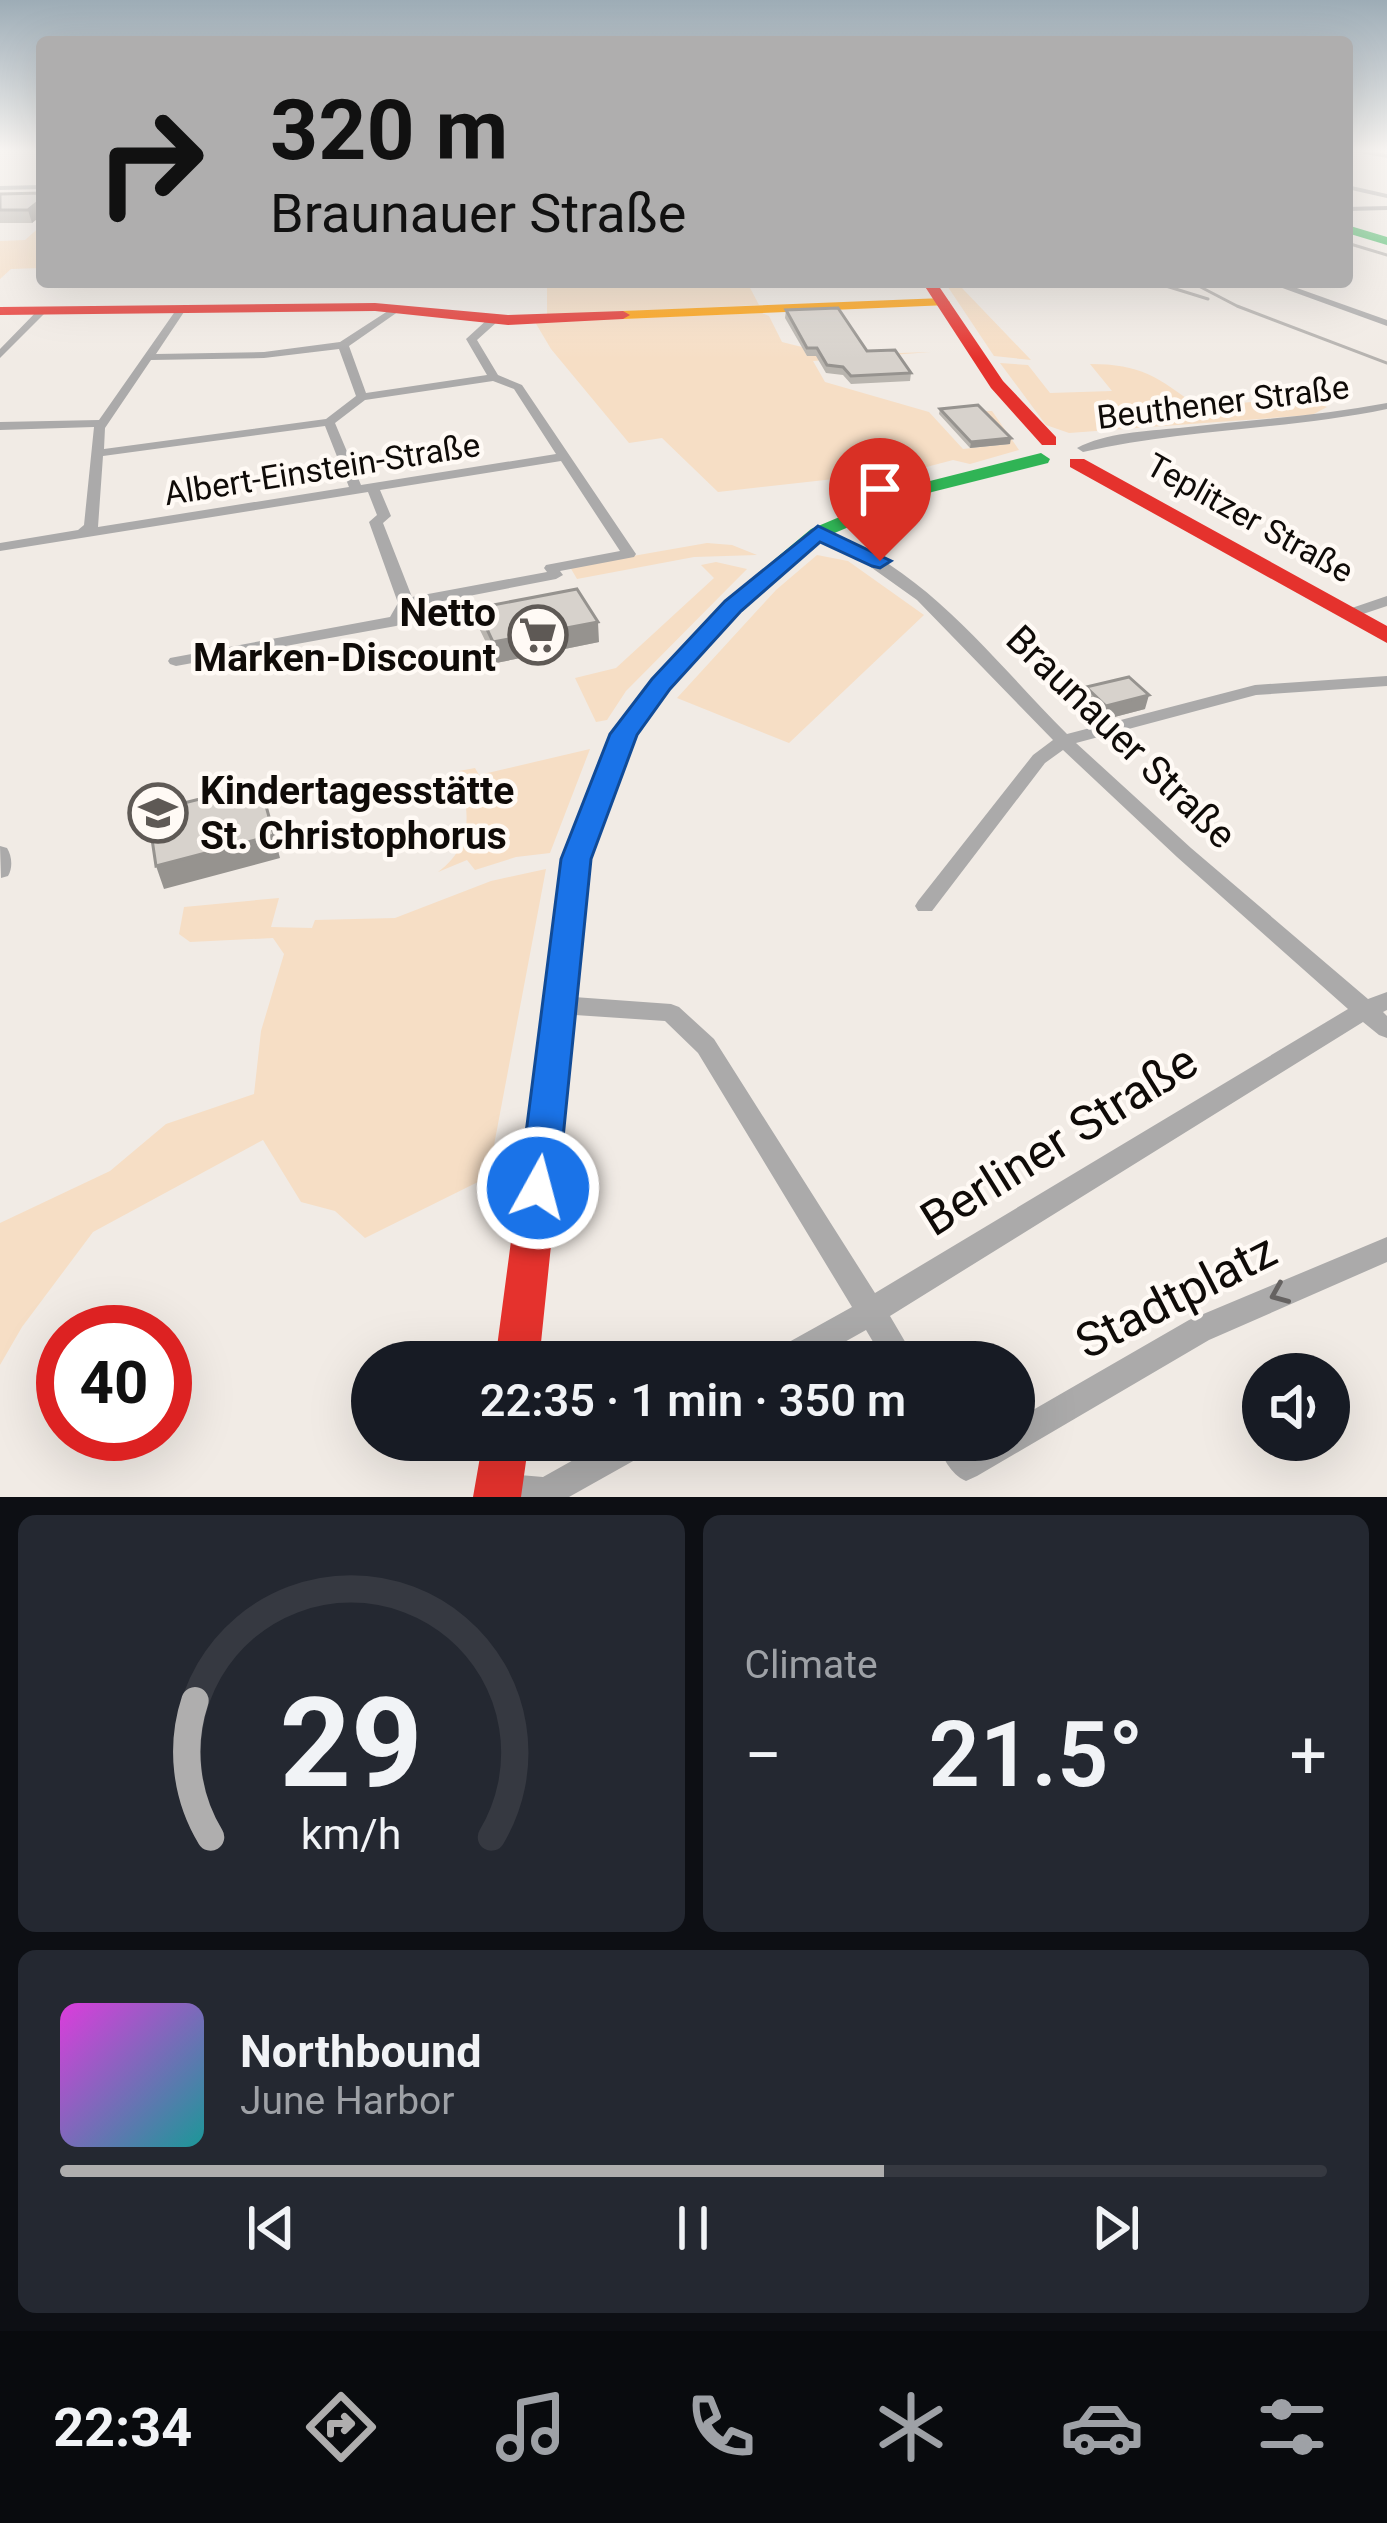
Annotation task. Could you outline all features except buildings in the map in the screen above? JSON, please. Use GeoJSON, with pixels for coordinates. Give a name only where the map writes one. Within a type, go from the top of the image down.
{"type":"FeatureCollection","features":[{"type":"Feature","properties":{"kind":"street"},"geometry":{"type":"LineString","coordinates":[[1353,231],[1387,241]]}},
{"type":"Feature","properties":{"kind":"street"},"geometry":{"type":"LineString","coordinates":[[1287,288],[1387,323]]}},
{"type":"Feature","properties":{"kind":"street"},"geometry":{"type":"LineString","coordinates":[[0,311],[397,309],[493,320],[936,292],[1045,450],[908,494],[818,532],[733,606],[661,684],[624,734],[576,859],[520,1341]]}},
{"type":"Feature","properties":{"kind":"street"},"geometry":{"type":"LineString","coordinates":[[146,357],[263,355],[343,345],[397,309]]}},
{"type":"Feature","properties":{"kind":"street"},"geometry":{"type":"LineString","coordinates":[[0,355],[42,311]]}},
{"type":"Feature","properties":{"kind":"street"},"geometry":{"type":"LineString","coordinates":[[84,532],[91,527],[102,423],[179,312]]}},
{"type":"Feature","properties":{"kind":"street"},"geometry":{"type":"LineString","coordinates":[[493,320],[471,338],[494,377]]}},
{"type":"Feature","properties":{"kind":"street"},"geometry":{"type":"LineString","coordinates":[[343,345],[362,397]]}},
{"type":"Feature","properties":{"kind":"street"},"geometry":{"type":"LineString","coordinates":[[98,453],[329,422],[362,397],[494,377],[518,387],[629,554],[551,568],[556,575],[406,603],[396,620],[176,662]]}},
{"type":"Feature","properties":{"kind":"street","name":"Beuthener Straße"},"geometry":{"type":"LineString","coordinates":[[1080,455],[1169,430],[1387,406]]}},
{"type":"Feature","properties":{"kind":"street"},"geometry":{"type":"LineString","coordinates":[[1369,410],[1387,420]]}},
{"type":"Feature","properties":{"kind":"street"},"geometry":{"type":"LineString","coordinates":[[329,422],[384,516],[376,522],[406,603]]}},
{"type":"Feature","properties":{"kind":"street"},"geometry":{"type":"LineString","coordinates":[[0,427],[102,423]]}},
{"type":"Feature","properties":{"kind":"street","name":"Teplitzer Straße"},"geometry":{"type":"LineString","coordinates":[[1045,450],[1080,455],[1387,636]]}},
{"type":"Feature","properties":{"kind":"street","name":"Albert-Einstein-Straße"},"geometry":{"type":"LineString","coordinates":[[0,548],[565,456]]}},
{"type":"Feature","properties":{"kind":"street","name":"Braunauer Straße"},"geometry":{"type":"LineString","coordinates":[[818,532],[880,561],[921,593],[1063,741],[1376,1005]]}},
{"type":"Feature","properties":{"kind":"street"},"geometry":{"type":"LineString","coordinates":[[1348,614],[1387,602]]}},
{"type":"Feature","properties":{"kind":"street"},"geometry":{"type":"LineString","coordinates":[[925,906],[1039,759],[1063,741],[1255,690],[1387,681]]}},
{"type":"Feature","properties":{"kind":"street"},"geometry":{"type":"LineString","coordinates":[[0,853],[1,871]]}},
{"type":"Feature","properties":{"kind":"street"},"geometry":{"type":"LineString","coordinates":[[560,1005],[670,1012],[706,1046],[889,1341]]}},
{"type":"Feature","properties":{"kind":"street"},"geometry":{"type":"LineString","coordinates":[[1376,1005],[1387,1029]]}},
{"type":"Feature","properties":{"kind":"street","name":"Berliner Straße"},"geometry":{"type":"LineString","coordinates":[[818,1341],[1376,1005]]}},
{"type":"Feature","properties":{"kind":"street","name":"Stadtplatz"},"geometry":{"type":"LineString","coordinates":[[1035,1426],[1199,1330],[1387,1249]]}},
{"type":"Feature","properties":{"kind":"street"},"geometry":{"type":"LineString","coordinates":[[503,1461],[498,1493],[545,1492],[602,1461]]}},
{"type":"Feature","properties":{"kind":"shaded area"},"geometry":{"type":"Polygon","coordinates":[[[36,230],[36,268],[11,269],[0,279],[0,241],[25,240],[36,230]]]}},
{"type":"Feature","properties":{"kind":"shaded area"},"geometry":{"type":"Polygon","coordinates":[[[547,288],[750,288],[759,305],[547,315],[547,288]]]}},
{"type":"Feature","properties":{"kind":"shaded area"},"geometry":{"type":"Polygon","coordinates":[[[949,288],[962,288],[1031,360],[994,356],[949,288]]]}},
{"type":"Feature","properties":{"kind":"shaded area"},"geometry":{"type":"Polygon","coordinates":[[[769,316],[782,342],[802,347],[807,356],[931,352],[813,361],[825,382],[929,412],[963,449],[1009,444],[977,411],[992,411],[1019,450],[970,464],[953,460],[915,470],[718,492],[662,438],[629,443],[551,349],[535,322],[769,316]]]}},
{"type":"Feature","properties":{"kind":"shaded area"},"geometry":{"type":"Polygon","coordinates":[[[1000,363],[1028,365],[1050,393],[1112,391],[1090,364],[1123,366],[1148,374],[1198,407],[1327,395],[1316,403],[1327,407],[1312,415],[1069,433],[1046,425],[1000,363]]]}},
{"type":"Feature","properties":{"kind":"shaded area"},"geometry":{"type":"Polygon","coordinates":[[[707,543],[732,545],[757,555],[694,557],[577,579],[570,567],[707,543]]]}},
{"type":"Feature","properties":{"kind":"shaded area"},"geometry":{"type":"Polygon","coordinates":[[[817,555],[848,561],[924,615],[789,743],[677,698],[776,590],[817,555]]]}},
{"type":"Feature","properties":{"kind":"shaded area"},"geometry":{"type":"Polygon","coordinates":[[[716,562],[747,569],[626,691],[607,720],[596,722],[575,678],[616,668],[714,578],[701,565],[716,562]]]}},
{"type":"Feature","properties":{"kind":"shaded area"},"geometry":{"type":"Polygon","coordinates":[[[590,749],[550,853],[516,857],[475,870],[467,860],[438,872],[464,839],[465,800],[459,771],[475,768],[479,775],[590,749]]]}},
{"type":"Feature","properties":{"kind":"shaded area"},"geometry":{"type":"Polygon","coordinates":[[[546,869],[488,1177],[365,1238],[335,1211],[301,1202],[263,1140],[93,1232],[36,1305],[0,1365],[0,1223],[110,1171],[166,1124],[254,1094],[261,1031],[284,954],[273,938],[190,942],[179,934],[184,907],[279,898],[271,927],[312,928],[315,920],[395,918],[491,881],[546,869]]]}},
{"type":"Feature","properties":{"kind":"railway"},"geometry":{"type":"LineString","coordinates":[[1353,245],[1387,255]]}},
{"type":"Feature","properties":{"kind":"railway"},"geometry":{"type":"LineString","coordinates":[[1172,288],[1208,299]]}},
{"type":"Feature","properties":{"kind":"railway"},"geometry":{"type":"LineString","coordinates":[[1202,288],[1237,306],[1387,363]]}},
{"type":"Feature","properties":{"kind":"traffic: fast"},"geometry":{"type":"LineString","coordinates":[[1353,231],[1387,241]]}},
{"type":"Feature","properties":{"kind":"traffic: fast"},"geometry":{"type":"LineString","coordinates":[[573,886],[576,859],[624,734],[661,684],[733,606],[818,533],[925,488],[1041,459]]}},
{"type":"Feature","properties":{"kind":"traffic: slow"},"geometry":{"type":"LineString","coordinates":[[623,315],[943,302]]}},
{"type":"Feature","properties":{"kind":"traffic: jam"},"geometry":{"type":"LineString","coordinates":[[933,288],[997,384],[1049,441]]}},
{"type":"Feature","properties":{"kind":"traffic: jam"},"geometry":{"type":"LineString","coordinates":[[0,311],[375,307],[508,320],[623,315]]}},
{"type":"Feature","properties":{"kind":"traffic: jam"},"geometry":{"type":"LineString","coordinates":[[1077,463],[1387,636]]}},
{"type":"Feature","properties":{"kind":"traffic: jam"},"geometry":{"type":"LineString","coordinates":[[519,1341],[573,886]]}},
{"type":"Feature","properties":{"kind":"traffic: jam"},"geometry":{"type":"LineString","coordinates":[[497,1497],[503,1461]]}},
{"type":"Feature","properties":{"kind":"place","name":"Netto Marken-Discount"},"geometry":{"type":"Point","coordinates":[538,635]}},
{"type":"Feature","properties":{"kind":"place","name":"Kindertagesstätte St. Christophorus"},"geometry":{"type":"Point","coordinates":[158,813]}},
{"type":"Feature","properties":{"kind":"route"},"geometry":{"type":"LineString","coordinates":[[538,1188],[576,859],[624,734],[661,684],[733,606],[818,532],[880,561]]}}]}
